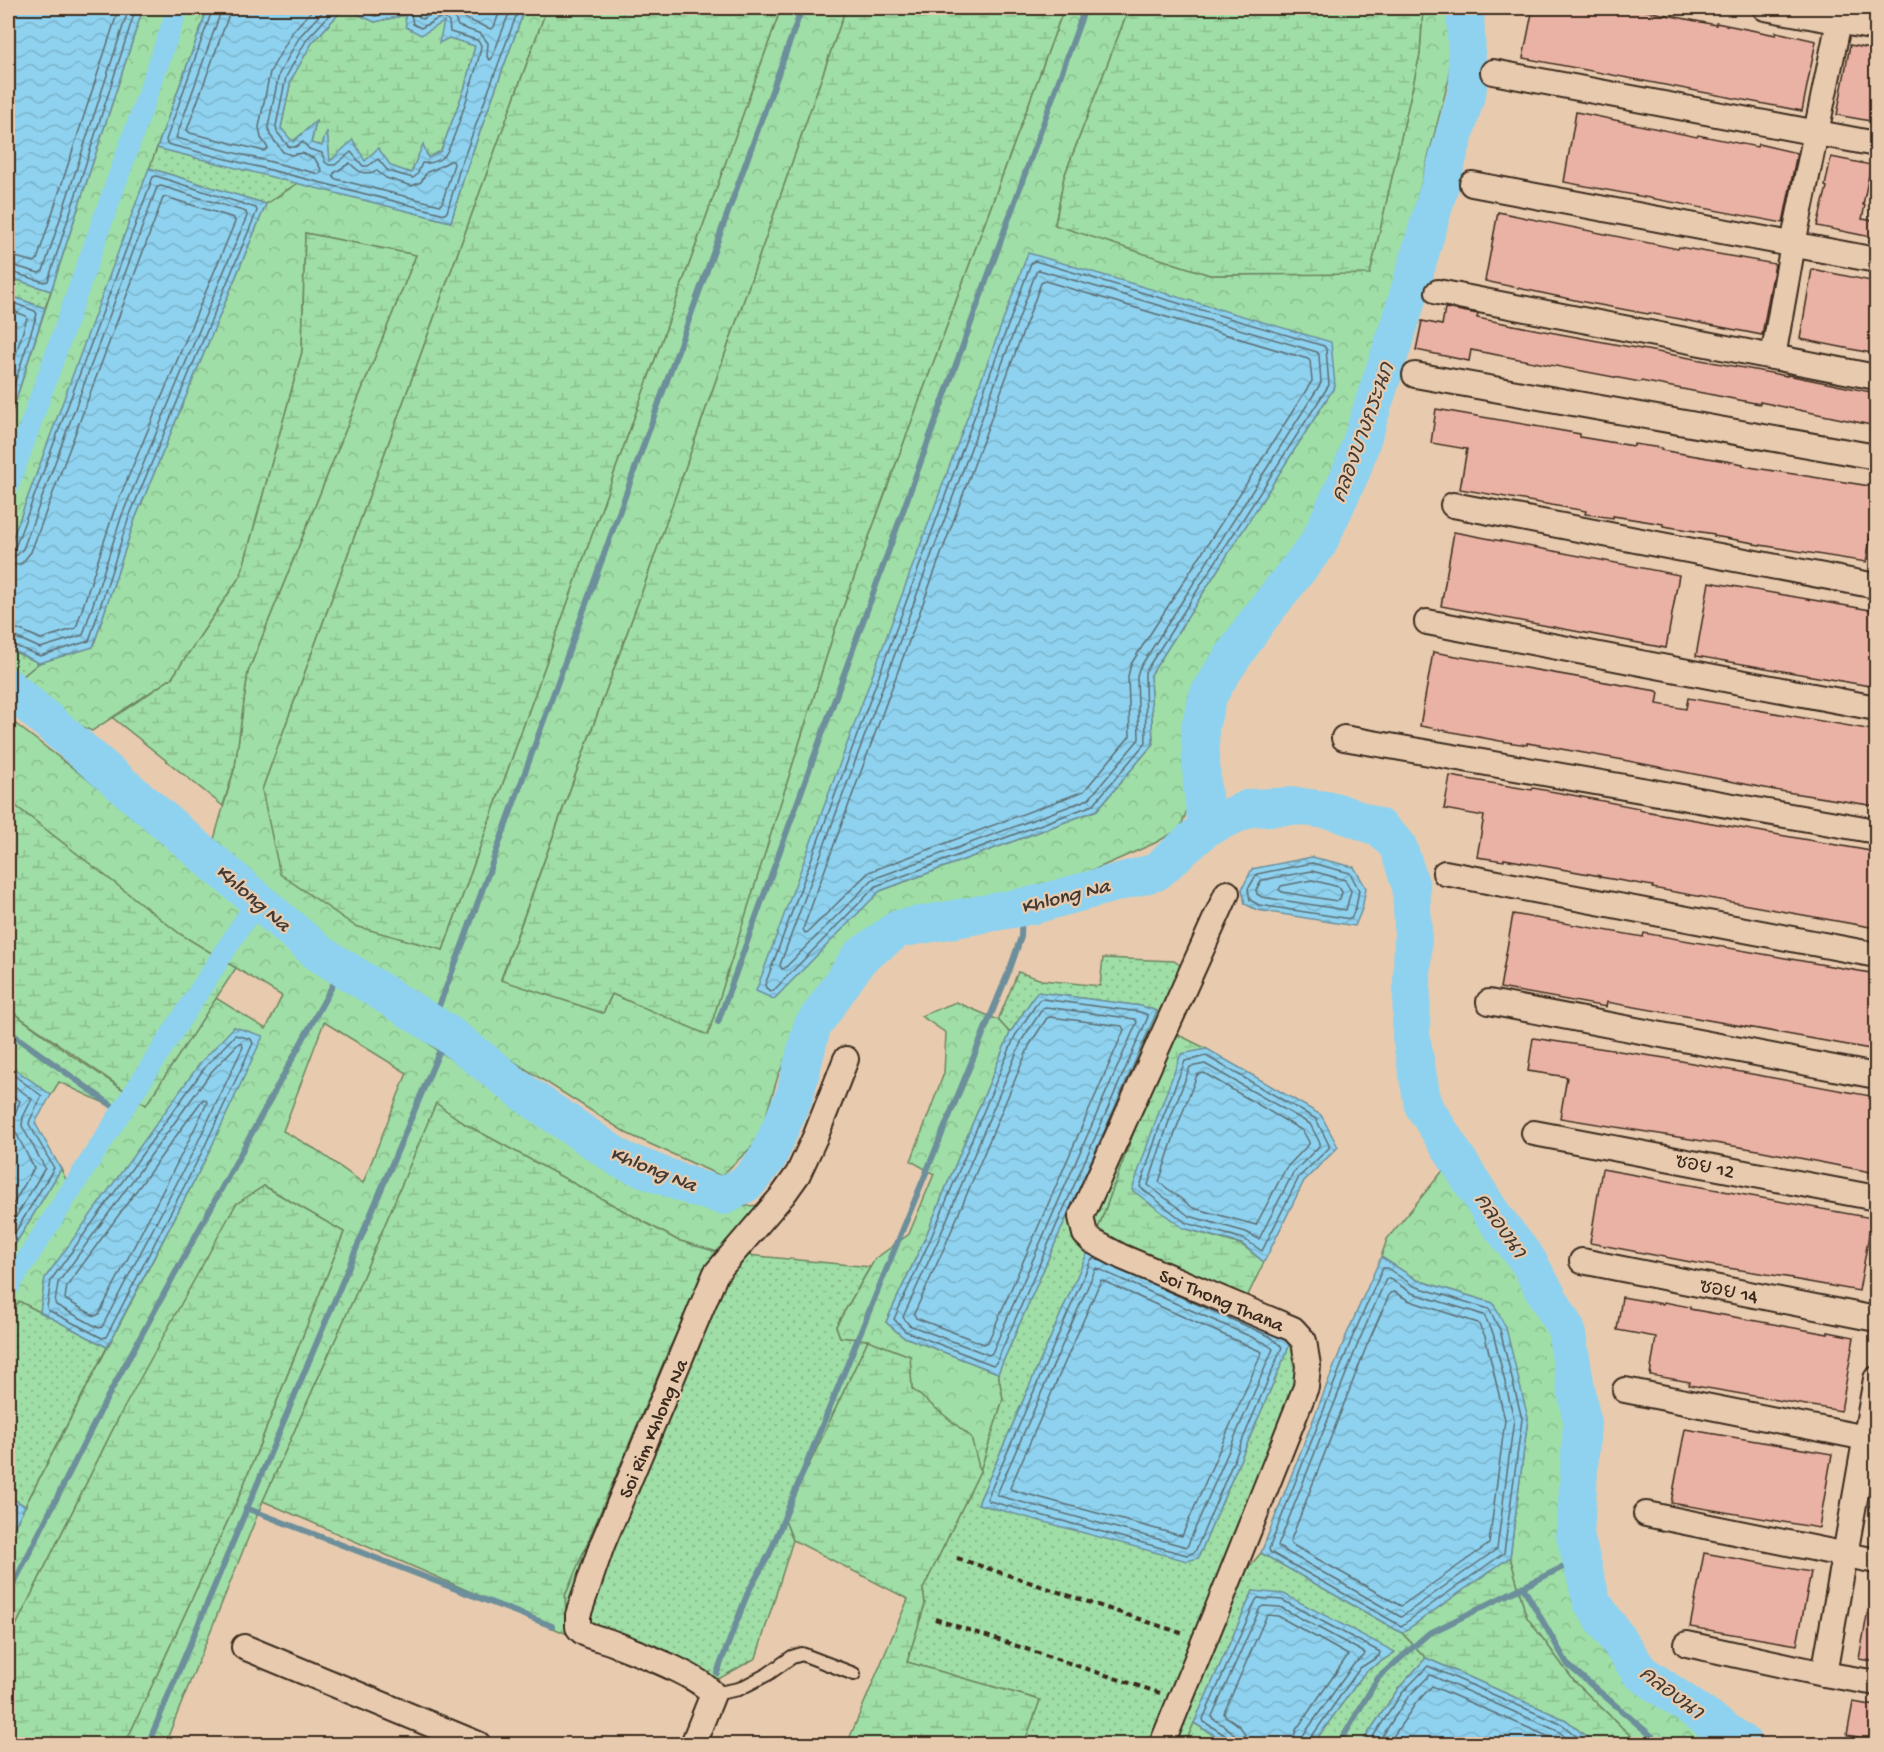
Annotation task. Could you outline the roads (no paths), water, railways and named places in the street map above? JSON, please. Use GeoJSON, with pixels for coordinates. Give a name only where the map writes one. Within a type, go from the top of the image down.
{"type":"FeatureCollection","features":[{"type":"Feature","properties":{"kind":"street"},"geometry":{"type":"LineString","coordinates":[[1765,8],[1876,28]]}},
{"type":"Feature","properties":{"kind":"street"},"geometry":{"type":"LineString","coordinates":[[1773,357],[1793,244],[1839,21]]}},
{"type":"Feature","properties":{"kind":"street"},"geometry":{"type":"LineString","coordinates":[[1493,72],[1876,144]]}},
{"type":"Feature","properties":{"kind":"street"},"geometry":{"type":"LineString","coordinates":[[1473,184],[1876,260]]}},
{"type":"Feature","properties":{"kind":"street"},"geometry":{"type":"LineString","coordinates":[[1438,292],[1876,376]]}},
{"type":"Feature","properties":{"kind":"street"},"geometry":{"type":"LineString","coordinates":[[1415,375],[1876,457]]}},
{"type":"Feature","properties":{"kind":"street"},"geometry":{"type":"LineString","coordinates":[[1453,505],[1876,586]]}},
{"type":"Feature","properties":{"kind":"street"},"geometry":{"type":"LineString","coordinates":[[1427,622],[1876,708]]}},
{"type":"Feature","properties":{"kind":"street"},"geometry":{"type":"LineString","coordinates":[[1344,738],[1876,831]]}},
{"type":"Feature","properties":{"kind":"street"},"geometry":{"type":"LineString","coordinates":[[1445,873],[1876,955]]}},
{"type":"Feature","properties":{"kind":"street","name":"Soi Thong Thana"},"geometry":{"type":"LineString","coordinates":[[1162,1744],[1306,1387],[1308,1366],[1304,1341],[1293,1329],[1122,1257],[1092,1241],[1085,1234],[1081,1217],[1227,893]]}},
{"type":"Feature","properties":{"kind":"street"},"geometry":{"type":"LineString","coordinates":[[1489,1002],[1876,1076]]}},
{"type":"Feature","properties":{"kind":"street","name":"Soi Rim Khlong Na"},"geometry":{"type":"LineString","coordinates":[[713,1694],[704,1684],[681,1672],[610,1642],[584,1634],[578,1627],[578,1615],[602,1545],[716,1273],[758,1226],[798,1174],[846,1059]]}},
{"type":"Feature","properties":{"kind":"street","name":"ซอย 12"},"geometry":{"type":"LineString","coordinates":[[1534,1133],[1876,1198]]}},
{"type":"Feature","properties":{"kind":"street","name":"ซอย 14"},"geometry":{"type":"LineString","coordinates":[[1582,1261],[1876,1319]]}},
{"type":"Feature","properties":{"kind":"street"},"geometry":{"type":"LineString","coordinates":[[1824,1674],[1845,1555],[1871,1439],[1876,1379]]}},
{"type":"Feature","properties":{"kind":"street"},"geometry":{"type":"LineString","coordinates":[[1625,1390],[1871,1439]]}},
{"type":"Feature","properties":{"kind":"street"},"geometry":{"type":"LineString","coordinates":[[1646,1514],[1876,1561]]}},
{"type":"Feature","properties":{"kind":"street"},"geometry":{"type":"LineString","coordinates":[[1688,1644],[1876,1683]]}},
{"type":"Feature","properties":{"kind":"street"},"geometry":{"type":"LineString","coordinates":[[244,1647],[478,1744]]}},
{"type":"Feature","properties":{"kind":"street"},"geometry":{"type":"LineString","coordinates":[[693,1744],[713,1694]]}},
{"type":"Feature","properties":{"kind":"lane"},"geometry":{"type":"LineString","coordinates":[[713,1694],[739,1689],[768,1674],[792,1657],[802,1654],[854,1674]]}},
{"type":"Feature","properties":{"kind":"water"},"geometry":{"type":"Polygon","coordinates":[[[8,8],[143,8],[51,291],[8,277],[8,8]]]}},
{"type":"Feature","properties":{"kind":"water"},"geometry":{"type":"Polygon","coordinates":[[[208,8],[344,8],[312,43],[291,80],[281,128],[293,142],[316,121],[311,143],[322,146],[327,131],[330,161],[353,140],[365,161],[378,148],[391,166],[411,173],[423,144],[428,158],[441,151],[465,87],[475,46],[449,38],[439,43],[444,22],[421,35],[406,27],[405,15],[375,22],[352,12],[349,8],[525,8],[466,170],[451,222],[157,148],[208,8]]]}},
{"type":"Feature","properties":{"kind":"water"},"geometry":{"type":"Polygon","coordinates":[[[149,168],[266,204],[135,519],[93,647],[39,663],[8,648],[8,551],[149,168]]]}},
{"type":"Feature","properties":{"kind":"water"},"geometry":{"type":"Polygon","coordinates":[[[1028,253],[1331,342],[1335,386],[1150,676],[1153,744],[1097,810],[880,891],[774,999],[756,991],[1028,253]]]}},
{"type":"Feature","properties":{"kind":"water"},"geometry":{"type":"Polygon","coordinates":[[[8,295],[45,308],[8,424],[8,295]]]}},
{"type":"Feature","properties":{"kind":"water"},"geometry":{"type":"Polygon","coordinates":[[[1312,857],[1354,867],[1366,888],[1362,909],[1355,926],[1257,910],[1245,904],[1242,889],[1252,869],[1312,857]]]}},
{"type":"Feature","properties":{"kind":"water"},"geometry":{"type":"Polygon","coordinates":[[[1037,992],[1141,1006],[1157,1011],[998,1373],[902,1336],[886,1322],[925,1238],[1010,1033],[1037,992]]]}},
{"type":"Feature","properties":{"kind":"water"},"geometry":{"type":"Polygon","coordinates":[[[234,1027],[263,1036],[208,1154],[107,1347],[40,1312],[45,1278],[201,1062],[234,1027]]]}},
{"type":"Feature","properties":{"kind":"water"},"geometry":{"type":"Polygon","coordinates":[[[1207,1049],[1321,1115],[1338,1147],[1304,1181],[1264,1262],[1242,1244],[1183,1228],[1132,1190],[1181,1054],[1207,1049]]]}},
{"type":"Feature","properties":{"kind":"water"},"geometry":{"type":"Polygon","coordinates":[[[8,1064],[51,1095],[35,1123],[61,1169],[8,1256],[8,1064]]]}},
{"type":"Feature","properties":{"kind":"water"},"geometry":{"type":"Polygon","coordinates":[[[1089,1249],[1272,1331],[1290,1344],[1198,1558],[1187,1561],[978,1504],[1089,1249]]]}},
{"type":"Feature","properties":{"kind":"water"},"geometry":{"type":"Polygon","coordinates":[[[1381,1257],[1417,1280],[1493,1303],[1506,1328],[1528,1418],[1510,1557],[1402,1633],[1261,1553],[1346,1336],[1381,1257]]]}},
{"type":"Feature","properties":{"kind":"water"},"geometry":{"type":"Polygon","coordinates":[[[8,1496],[25,1506],[8,1539],[8,1496]]]}},
{"type":"Feature","properties":{"kind":"water"},"geometry":{"type":"Polygon","coordinates":[[[1253,1591],[1284,1594],[1395,1652],[1365,1672],[1313,1744],[1228,1744],[1194,1723],[1253,1591]]]}},
{"type":"Feature","properties":{"kind":"water"},"geometry":{"type":"Polygon","coordinates":[[[1426,1658],[1566,1720],[1595,1744],[1361,1744],[1398,1689],[1426,1658]]]}},
{"type":"Feature","properties":{"kind":"waterway"},"geometry":{"type":"LineString","coordinates":[[8,488],[178,8]]}},
{"type":"Feature","properties":{"kind":"waterway"},"geometry":{"type":"LineString","coordinates":[[432,1024],[802,8]]}},
{"type":"Feature","properties":{"kind":"waterway"},"geometry":{"type":"LineString","coordinates":[[718,1022],[1085,8]]}},
{"type":"Feature","properties":{"kind":"waterway","name":"คลองบางกระนก"},"geometry":{"type":"LineString","coordinates":[[1207,827],[1202,787],[1200,727],[1208,696],[1258,620],[1318,544],[1352,470],[1403,313],[1468,88],[1465,8]]}},
{"type":"Feature","properties":{"kind":"waterway","name":"Khlong Na"},"geometry":{"type":"LineString","coordinates":[[8,687],[319,953],[447,1033],[528,1096],[622,1160],[695,1188],[724,1196],[748,1182],[768,1157],[795,1094],[812,1027],[860,957],[898,929],[1034,905],[1156,872],[1207,827],[1250,808],[1295,806],[1335,811],[1380,828],[1398,846],[1411,887],[1413,927],[1411,1037],[1423,1105],[1492,1214],[1528,1261],[1566,1329],[1582,1423],[1575,1535],[1592,1602],[1640,1672],[1744,1744]]}},
{"type":"Feature","properties":{"kind":"waterway"},"geometry":{"type":"LineString","coordinates":[[8,1288],[257,901]]}},
{"type":"Feature","properties":{"kind":"waterway"},"geometry":{"type":"LineString","coordinates":[[717,1673],[748,1592],[769,1555],[1011,966],[1021,937],[1022,907]]}},
{"type":"Feature","properties":{"kind":"waterway"},"geometry":{"type":"LineString","coordinates":[[8,1595],[107,1398],[342,968]]}},
{"type":"Feature","properties":{"kind":"waterway"},"geometry":{"type":"LineString","coordinates":[[8,1031],[121,1112]]}},
{"type":"Feature","properties":{"kind":"waterway"},"geometry":{"type":"LineString","coordinates":[[148,1744],[447,1033]]}},
{"type":"Feature","properties":{"kind":"waterway"},"geometry":{"type":"LineString","coordinates":[[246,1508],[552,1626]]}},
{"type":"Feature","properties":{"kind":"waterway"},"geometry":{"type":"LineString","coordinates":[[1339,1744],[1378,1678],[1428,1634],[1581,1558]]}},
{"type":"Feature","properties":{"kind":"waterway"},"geometry":{"type":"LineString","coordinates":[[1523,1587],[1568,1665],[1661,1744]]}},
{"type":"Feature","properties":{"kind":"water label","name":"คลองนา"},"geometry":{"type":"Point","coordinates":[1501,1225]}},
{"type":"Feature","properties":{"kind":"water label","name":"คลองนา"},"geometry":{"type":"Point","coordinates":[1672,1692]}}]}
